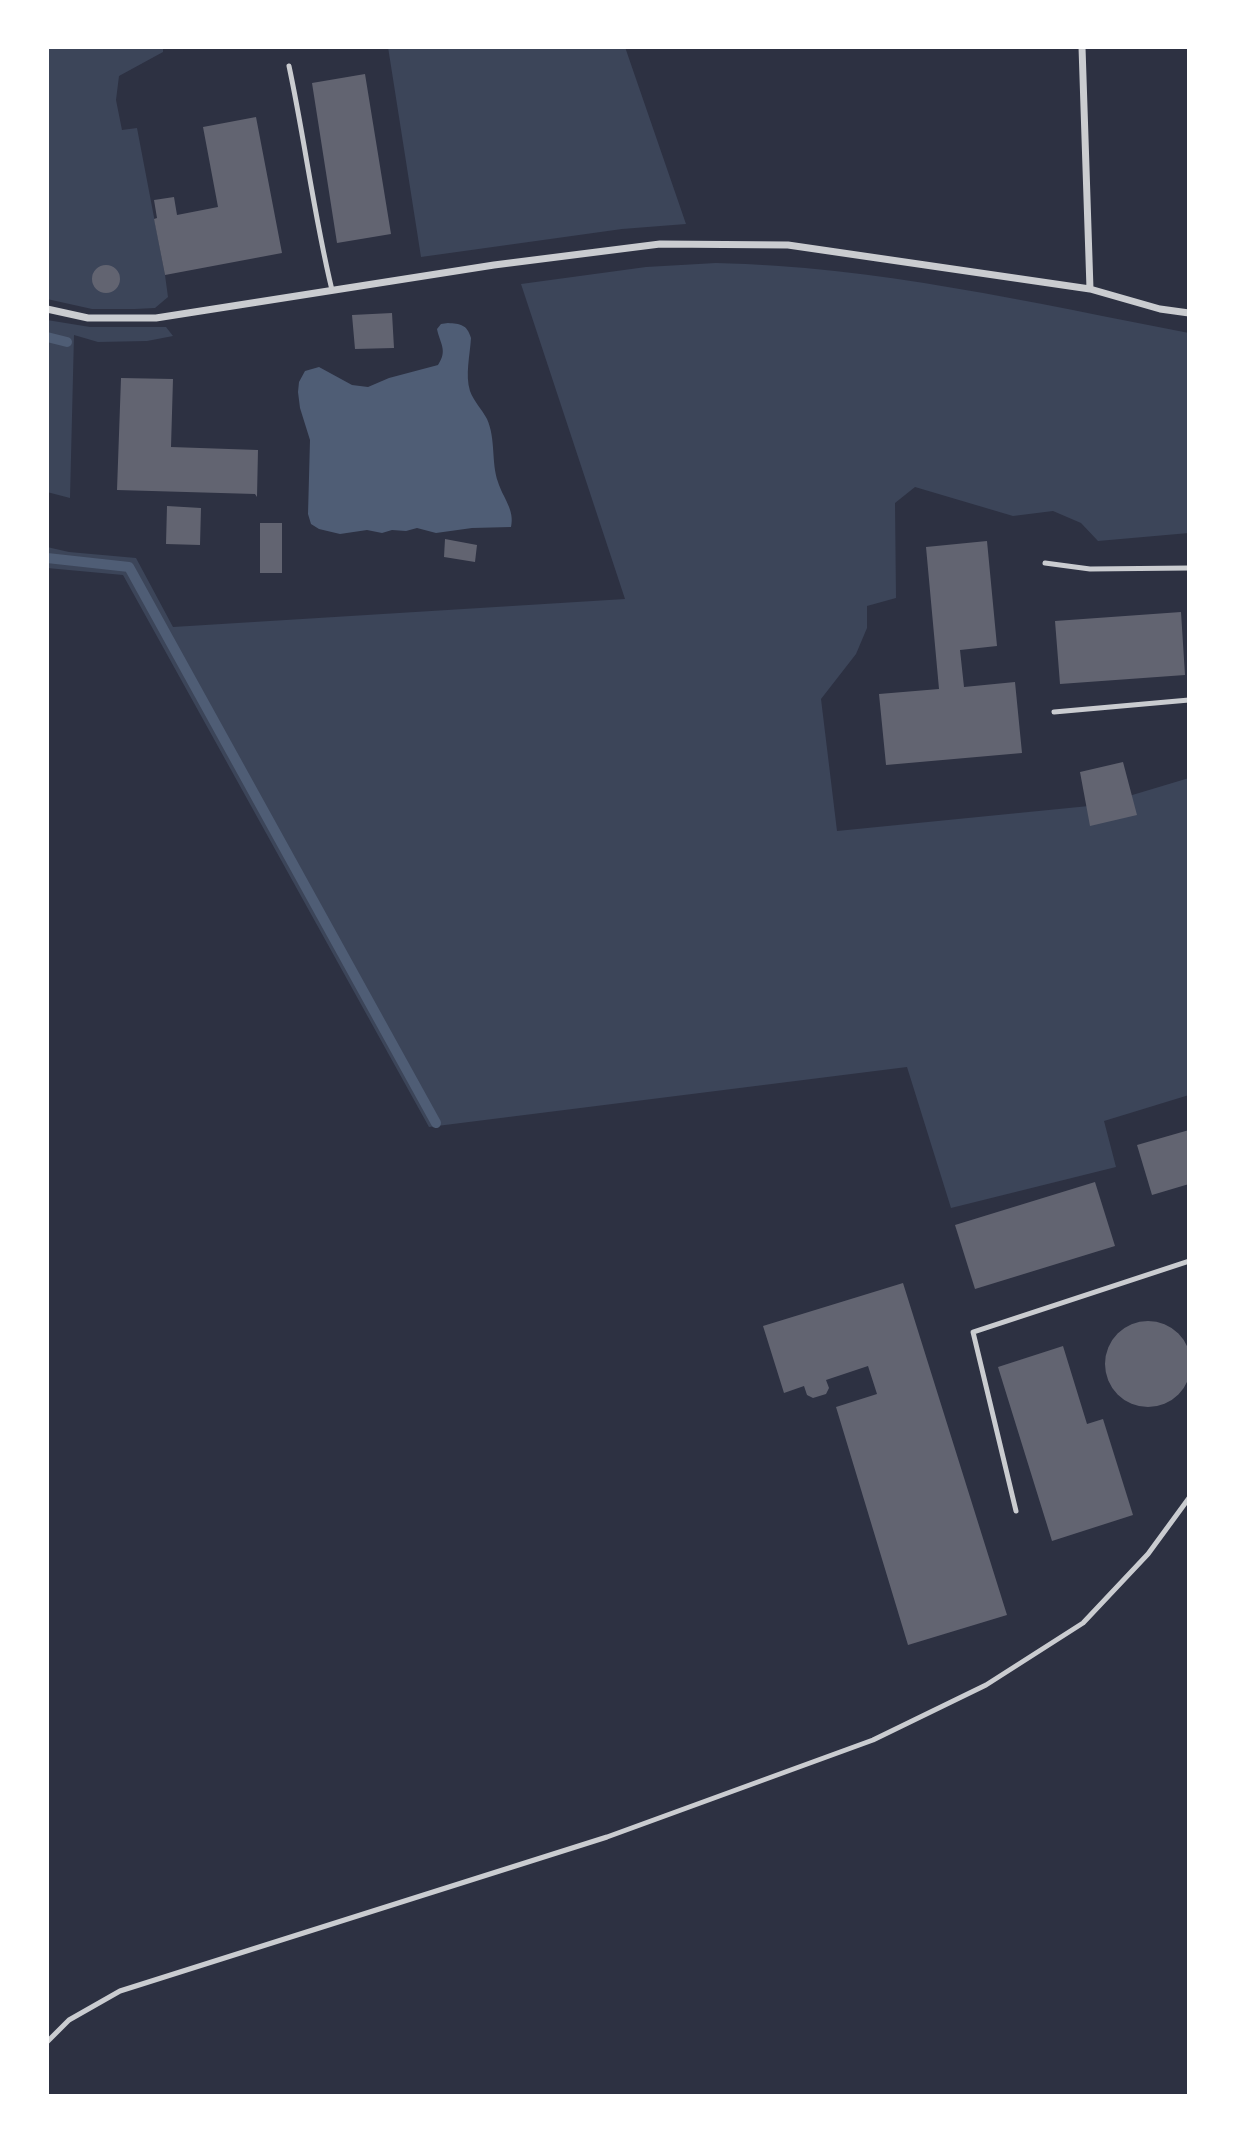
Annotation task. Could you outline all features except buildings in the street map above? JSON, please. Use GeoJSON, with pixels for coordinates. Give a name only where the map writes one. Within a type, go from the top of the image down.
{"type":"FeatureCollection","features":[{"type":"Feature","properties":{"kind":"street"},"geometry":{"type":"LineString","coordinates":[[1082,47],[1090,289]]}},
{"type":"Feature","properties":{"kind":"street"},"geometry":{"type":"LineString","coordinates":[[47,309],[88,318],[156,318],[332,290],[660,244],[788,245],[1090,289],[1160,309],[1189,313]]}},
{"type":"Feature","properties":{"kind":"lane"},"geometry":{"type":"LineString","coordinates":[[289,66],[306,149],[320,240],[332,290]]}},
{"type":"Feature","properties":{"kind":"lane"},"geometry":{"type":"LineString","coordinates":[[1045,563],[1090,569],[1189,568]]}},
{"type":"Feature","properties":{"kind":"lane"},"geometry":{"type":"LineString","coordinates":[[1054,712],[1189,700]]}},
{"type":"Feature","properties":{"kind":"lane"},"geometry":{"type":"LineString","coordinates":[[1016,1511],[973,1332],[1189,1261]]}},
{"type":"Feature","properties":{"kind":"lane"},"geometry":{"type":"LineString","coordinates":[[47,2042],[69,2020],[120,1992],[607,1837],[873,1740],[986,1685],[1083,1623],[1148,1554],[1189,1498]]}},
{"type":"Feature","properties":{"kind":"shaded area"},"geometry":{"type":"Polygon","coordinates":[[[47,47],[163,47],[163,52],[119,76],[116,100],[122,130],[137,128],[165,275],[168,297],[155,308],[92,309],[47,299],[47,47]]]}},
{"type":"Feature","properties":{"kind":"shaded area"},"geometry":{"type":"Polygon","coordinates":[[[388,47],[625,47],[686,224],[622,229],[421,257],[388,47]]]}},
{"type":"Feature","properties":{"kind":"shaded area"},"geometry":{"type":"Polygon","coordinates":[[[716,263],[835,271],[894,279],[1013,298],[1189,333],[1189,533],[1098,541],[1081,523],[1053,511],[1013,516],[915,487],[895,503],[896,598],[867,606],[867,628],[856,654],[821,699],[837,831],[1099,805],[1189,778],[1189,1095],[1104,1121],[1116,1167],[951,1208],[907,1067],[429,1127],[123,575],[47,568],[47,547],[69,552],[136,558],[173,627],[625,599],[521,284],[646,267],[716,263]]]}},
{"type":"Feature","properties":{"kind":"shaded area"},"geometry":{"type":"Polygon","coordinates":[[[47,320],[90,327],[166,327],[173,336],[147,341],[98,342],[74,335],[70,498],[47,492],[47,320]]]}},
{"type":"Feature","properties":{"kind":"shaded area"},"geometry":{"type":"Polygon","coordinates":[[[441,324],[462,326],[471,338],[469,385],[490,427],[496,474],[510,510],[511,527],[472,528],[436,533],[417,528],[382,533],[367,530],[340,534],[319,529],[311,524],[308,514],[310,440],[298,392],[299,382],[305,371],[319,367],[352,385],[368,387],[389,378],[438,365],[443,351],[437,329],[441,324]]]}},
{"type":"Feature","properties":{"kind":"waterway"},"geometry":{"type":"LineString","coordinates":[[47,337],[67,342]]}},
{"type":"Feature","properties":{"kind":"waterway"},"geometry":{"type":"LineString","coordinates":[[47,558],[129,567],[436,1123]]}}]}
